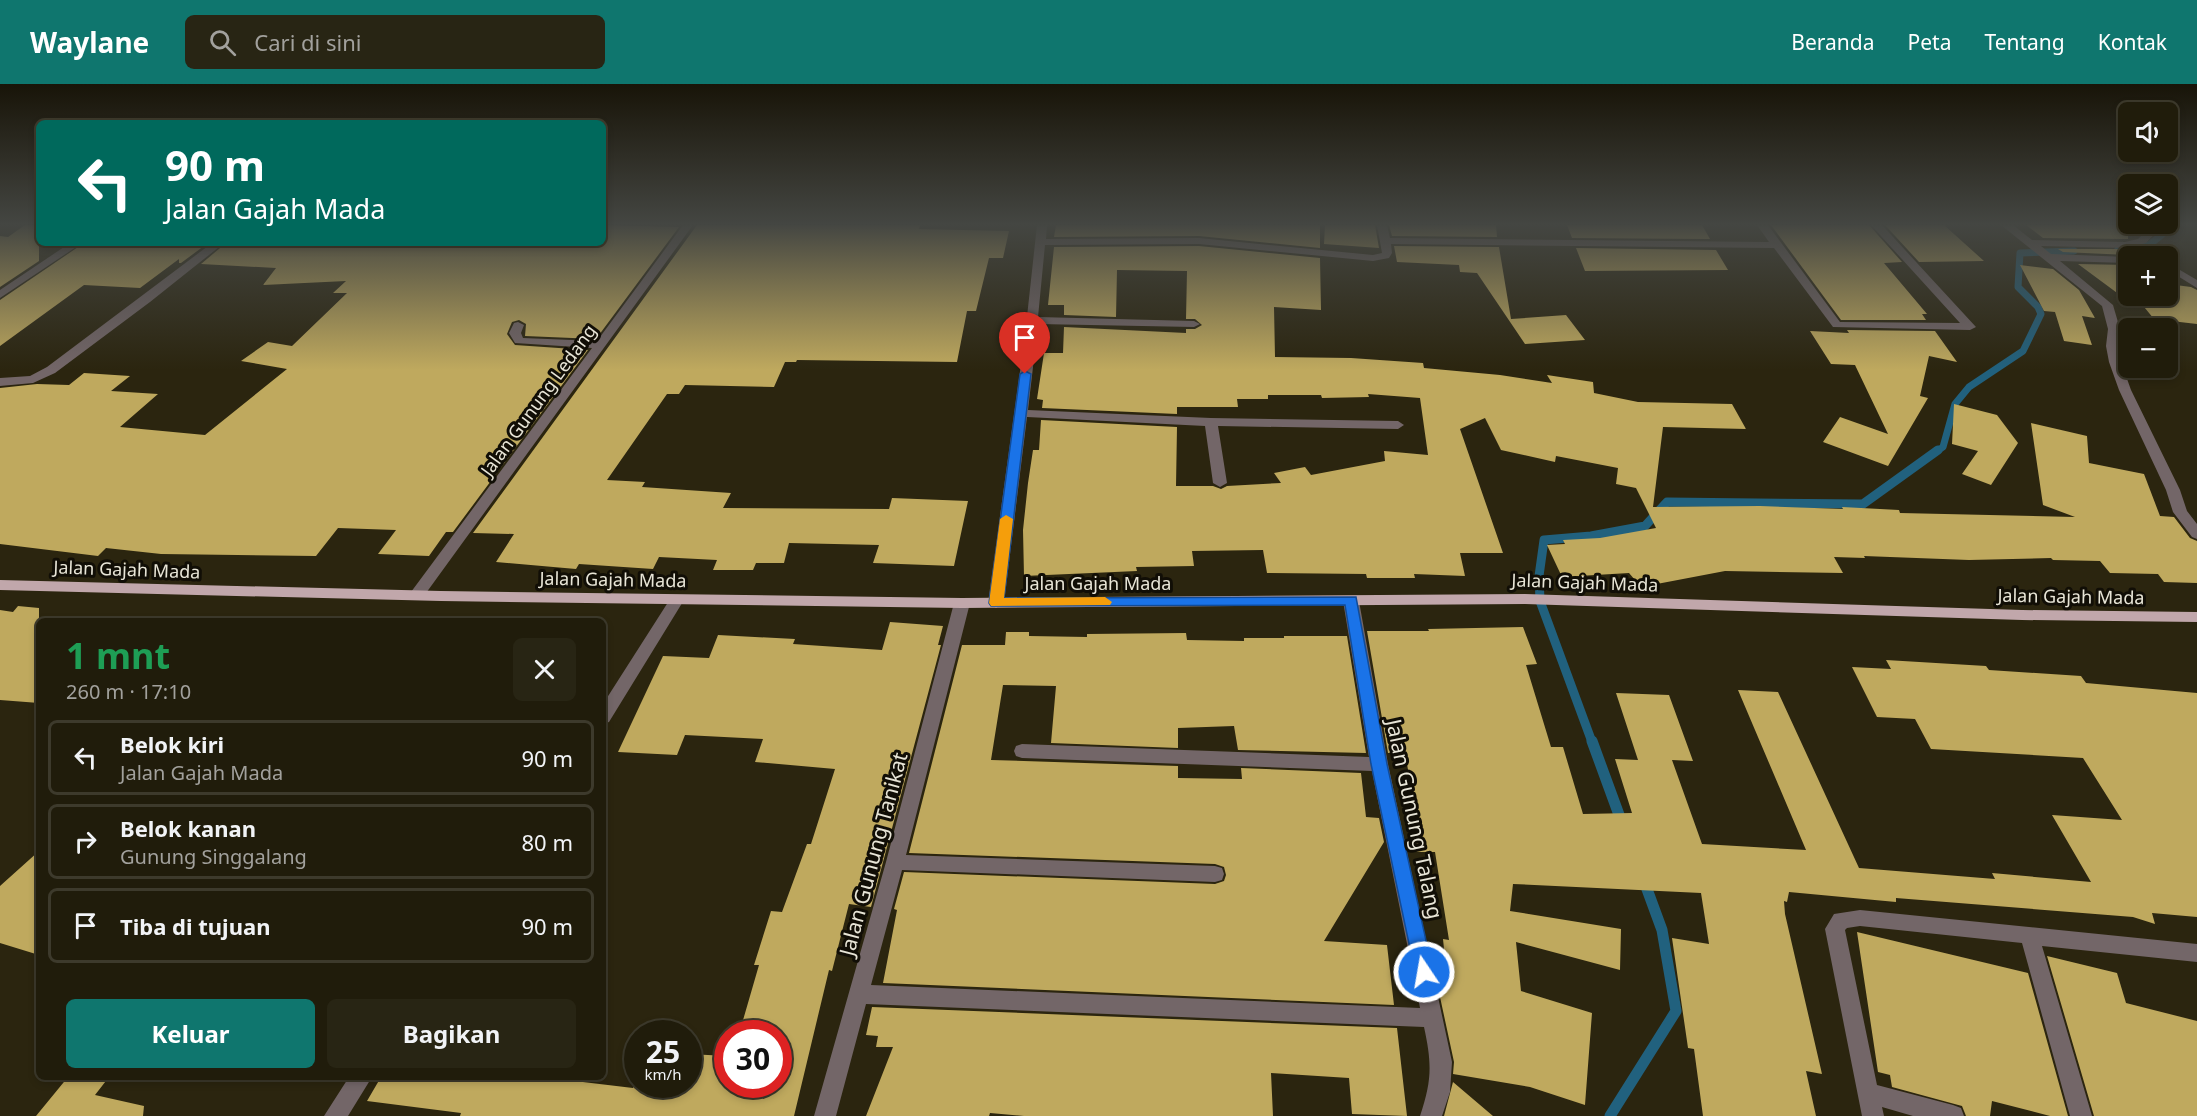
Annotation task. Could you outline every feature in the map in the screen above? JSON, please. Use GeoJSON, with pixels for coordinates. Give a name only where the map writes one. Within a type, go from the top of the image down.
{"type":"FeatureCollection","features":[{"type":"Feature","properties":{"kind":"main road","name":"Jalan Gajah Mada"},"geometry":{"type":"LineString","coordinates":[[0,585],[416,596],[962,603],[1525,599],[2022,615],[2197,617]]}},
{"type":"Feature","properties":{"kind":"street"},"geometry":{"type":"LineString","coordinates":[[0,295],[32,273]]}},
{"type":"Feature","properties":{"kind":"street"},"geometry":{"type":"LineString","coordinates":[[0,382],[33,379],[51,370],[179,273]]}},
{"type":"Feature","properties":{"kind":"street","name":"Jalan Gunung Ledang"},"geometry":{"type":"LineString","coordinates":[[416,596],[653,273]]}},
{"type":"Feature","properties":{"kind":"street"},"geometry":{"type":"LineString","coordinates":[[996,603],[1036,273]]}},
{"type":"Feature","properties":{"kind":"street"},"geometry":{"type":"LineString","coordinates":[[1798,273],[1837,325],[1970,327],[1920,273]]}},
{"type":"Feature","properties":{"kind":"street"},"geometry":{"type":"LineString","coordinates":[[2069,273],[2106,305],[2114,329],[2112,346],[2115,362],[2125,390],[2173,490],[2180,512],[2197,534]]}},
{"type":"Feature","properties":{"kind":"street"},"geometry":{"type":"LineString","coordinates":[[2179,273],[2197,285]]}},
{"type":"Feature","properties":{"kind":"street"},"geometry":{"type":"LineString","coordinates":[[1032,320],[1194,324]]}},
{"type":"Feature","properties":{"kind":"street"},"geometry":{"type":"LineString","coordinates":[[518,325],[515,333],[519,341],[602,345]]}},
{"type":"Feature","properties":{"kind":"street"},"geometry":{"type":"LineString","coordinates":[[1019,413],[1211,422],[1398,425]]}},
{"type":"Feature","properties":{"kind":"street"},"geometry":{"type":"LineString","coordinates":[[1211,422],[1220,483]]}},
{"type":"Feature","properties":{"kind":"street"},"geometry":{"type":"LineString","coordinates":[[606,713],[676,600]]}},
{"type":"Feature","properties":{"kind":"street","name":"Jalan Gunung Talang"},"geometry":{"type":"LineString","coordinates":[[1351,601],[1379,764],[1442,1062],[1439,1092],[1431,1116]]}},
{"type":"Feature","properties":{"kind":"street","name":"Jalan Gunung Tanikat"},"geometry":{"type":"LineString","coordinates":[[825,1116],[895,862],[962,603]]}},
{"type":"Feature","properties":{"kind":"street"},"geometry":{"type":"LineString","coordinates":[[1022,751],[1379,764]]}},
{"type":"Feature","properties":{"kind":"street"},"geometry":{"type":"LineString","coordinates":[[895,862],[1215,874]]}},
{"type":"Feature","properties":{"kind":"street"},"geometry":{"type":"LineString","coordinates":[[1873,1116],[1835,928],[1841,920],[1860,918],[2197,953]]}},
{"type":"Feature","properties":{"kind":"street"},"geometry":{"type":"LineString","coordinates":[[2029,934],[2081,1116]]}},
{"type":"Feature","properties":{"kind":"street"},"geometry":{"type":"LineString","coordinates":[[859,994],[1434,1018]]}},
{"type":"Feature","properties":{"kind":"street"},"geometry":{"type":"LineString","coordinates":[[335,1116],[359,1080]]}},
{"type":"Feature","properties":{"kind":"street"},"geometry":{"type":"LineString","coordinates":[[1869,1093],[1953,1116]]}},
{"type":"Feature","properties":{"kind":"building"},"geometry":{"type":"Polygon","coordinates":[[[0,273],[21,273],[0,287],[0,273]]]}},
{"type":"Feature","properties":{"kind":"building"},"geometry":{"type":"Polygon","coordinates":[[[40,273],[160,273],[140,288],[84,285],[0,346],[0,300],[40,273]]]}},
{"type":"Feature","properties":{"kind":"building"},"geometry":{"type":"Polygon","coordinates":[[[272,273],[645,273],[596,339],[525,336],[526,324],[519,320],[512,322],[507,334],[515,345],[588,350],[453,532],[446,532],[429,556],[378,554],[396,530],[338,528],[316,556],[161,554],[106,548],[98,556],[0,544],[0,388],[37,384],[69,385],[84,373],[130,376],[111,391],[158,394],[120,427],[205,435],[287,369],[241,361],[268,342],[292,346],[347,293],[333,293],[346,281],[263,285],[272,273]]]}},
{"type":"Feature","properties":{"kind":"building"},"geometry":{"type":"Polygon","coordinates":[[[662,273],[985,273],[976,311],[967,311],[957,362],[797,360],[796,362],[785,362],[774,387],[685,385],[679,394],[667,394],[607,480],[645,482],[642,487],[731,493],[723,508],[889,509],[892,498],[968,501],[954,566],[873,563],[879,545],[789,543],[784,563],[756,563],[753,570],[713,570],[717,560],[659,557],[653,569],[579,564],[576,569],[496,562],[514,534],[473,533],[662,273]]]}},
{"type":"Feature","properties":{"kind":"building"},"geometry":{"type":"Polygon","coordinates":[[[1051,273],[1117,273],[1116,317],[1064,315],[1064,305],[1048,305],[1051,273]]]}},
{"type":"Feature","properties":{"kind":"building"},"geometry":{"type":"Polygon","coordinates":[[[1187,273],[1320,273],[1321,310],[1274,307],[1275,357],[1351,358],[1423,363],[1424,368],[1500,375],[1552,383],[1547,375],[1593,382],[1594,393],[1638,402],[1732,404],[1746,429],[1663,427],[1653,507],[1760,506],[1843,509],[1842,507],[1899,510],[1900,513],[2075,517],[2043,505],[2031,423],[2087,436],[2089,463],[2144,474],[2160,516],[2174,517],[2190,538],[2197,541],[2197,583],[2164,582],[2158,574],[2110,573],[2100,561],[2053,560],[2051,558],[1969,560],[1864,556],[1865,558],[1834,557],[1843,573],[1725,571],[1641,587],[1629,573],[1562,577],[1547,545],[1565,544],[1563,540],[1600,538],[1656,528],[1636,488],[1616,484],[1618,468],[1556,456],[1555,462],[1501,450],[1485,418],[1460,429],[1503,553],[1460,553],[1465,576],[1414,574],[1415,578],[1367,578],[1366,574],[1267,573],[1263,550],[1192,551],[1194,566],[1136,567],[1137,571],[1024,576],[1023,530],[1028,483],[1033,450],[1039,450],[1041,420],[1177,427],[1176,486],[1213,486],[1221,489],[1227,486],[1281,483],[1274,473],[1305,467],[1311,475],[1385,461],[1384,451],[1428,455],[1420,398],[1368,394],[1369,397],[1322,398],[1321,395],[1268,395],[1268,399],[1237,399],[1238,407],[1177,407],[1177,414],[1042,408],[1043,400],[1037,399],[1044,353],[1063,353],[1064,327],[1186,333],[1186,329],[1195,329],[1202,325],[1195,319],[1186,319],[1187,273]]]}},
{"type":"Feature","properties":{"kind":"building"},"geometry":{"type":"Polygon","coordinates":[[[1477,273],[1503,273],[1511,319],[1566,315],[1585,340],[1525,344],[1477,273]]]}},
{"type":"Feature","properties":{"kind":"building"},"geometry":{"type":"Polygon","coordinates":[[[1806,273],[1893,273],[1927,314],[1922,314],[1926,320],[1841,320],[1806,273]]]}},
{"type":"Feature","properties":{"kind":"building"},"geometry":{"type":"Polygon","coordinates":[[[2024,273],[2058,273],[2079,290],[2095,318],[2082,316],[2092,345],[2064,341],[2055,312],[2044,311],[2024,273]]]}},
{"type":"Feature","properties":{"kind":"building"},"geometry":{"type":"Polygon","coordinates":[[[2090,273],[2118,273],[2118,294],[2090,273]]]}},
{"type":"Feature","properties":{"kind":"building"},"geometry":{"type":"Polygon","coordinates":[[[2178,285],[2197,290],[2197,324],[2178,322],[2178,318],[2153,318],[2143,306],[2178,306],[2178,285]]]}},
{"type":"Feature","properties":{"kind":"building"},"geometry":{"type":"Polygon","coordinates":[[[1847,330],[1935,331],[1957,362],[1929,356],[1920,396],[1928,398],[1888,466],[1823,442],[1840,417],[1888,434],[1855,365],[1831,364],[1810,331],[1849,333],[1847,330]]]}},
{"type":"Feature","properties":{"kind":"building"},"geometry":{"type":"Polygon","coordinates":[[[1954,404],[1997,415],[2018,443],[1991,485],[1962,474],[1978,451],[1952,444],[1954,404]]]}},
{"type":"Feature","properties":{"kind":"building"},"geometry":{"type":"Polygon","coordinates":[[[18,606],[39,608],[39,618],[36,618],[36,703],[0,700],[0,610],[13,612],[18,606]]]}},
{"type":"Feature","properties":{"kind":"building"},"geometry":{"type":"Polygon","coordinates":[[[890,622],[943,626],[938,645],[941,645],[871,907],[849,904],[832,971],[829,970],[794,1116],[460,1116],[461,1113],[367,1101],[379,1080],[566,1080],[624,1087],[624,1098],[702,1098],[702,1055],[714,1055],[714,1098],[792,1098],[792,1020],[743,1020],[759,965],[754,965],[771,911],[782,912],[807,844],[811,844],[835,769],[755,762],[763,739],[685,735],[677,755],[618,752],[663,656],[709,658],[718,635],[795,639],[793,644],[882,650],[890,622]]]}},
{"type":"Feature","properties":{"kind":"building"},"geometry":{"type":"Polygon","coordinates":[[[1523,627],[1537,664],[1526,665],[1551,747],[1563,747],[1583,814],[1632,813],[1615,759],[1638,760],[1616,693],[1669,695],[1693,761],[1672,760],[1702,844],[1806,850],[1738,690],[1778,692],[1859,868],[1995,879],[1992,873],[2091,882],[2052,815],[2122,820],[2083,758],[1931,749],[1915,719],[1877,717],[1852,667],[1891,669],[1886,660],[1986,666],[1989,670],[2081,676],[2086,683],[2197,693],[2197,917],[2152,913],[2155,924],[2133,917],[1896,898],[1896,902],[1789,892],[1787,902],[1784,901],[1785,914],[1822,1074],[1806,1071],[1816,1116],[1703,1116],[1694,1049],[1688,1048],[1672,938],[1709,944],[1701,893],[1513,884],[1510,911],[1621,929],[1620,970],[1516,942],[1521,991],[1592,1013],[1585,1105],[1530,1087],[1453,1074],[1454,1062],[1433,957],[1445,959],[1443,939],[1449,940],[1435,852],[1413,852],[1407,820],[1417,820],[1405,753],[1388,753],[1367,631],[1523,627]]]}},
{"type":"Feature","properties":{"kind":"building"},"geometry":{"type":"Polygon","coordinates":[[[1006,632],[1029,632],[1029,636],[1087,637],[1087,634],[1186,633],[1187,640],[1244,641],[1244,638],[1284,638],[1284,636],[1347,636],[1366,753],[1238,750],[1234,726],[1178,728],[1178,748],[1051,743],[1056,686],[1003,685],[991,760],[1178,766],[1178,778],[1242,779],[1241,768],[1361,773],[1366,817],[1379,818],[1384,842],[1324,941],[1387,945],[1394,1005],[883,983],[897,910],[894,909],[904,872],[1215,884],[1224,881],[1226,875],[1224,867],[1215,864],[909,853],[962,645],[1005,645],[1006,632]]]}},
{"type":"Feature","properties":{"kind":"building"},"geometry":{"type":"Polygon","coordinates":[[[36,854],[36,954],[0,943],[0,886],[36,854]]]}},
{"type":"Feature","properties":{"kind":"building"},"geometry":{"type":"Polygon","coordinates":[[[1857,932],[2028,973],[2068,1116],[2050,1116],[1992,1101],[1990,1116],[1966,1116],[1962,1106],[1892,1087],[1890,1075],[1878,1072],[1857,932]]]}},
{"type":"Feature","properties":{"kind":"building"},"geometry":{"type":"Polygon","coordinates":[[[2047,956],[2117,973],[2126,1003],[2197,1021],[2197,1116],[2094,1116],[2047,956]]]}},
{"type":"Feature","properties":{"kind":"building"},"geometry":{"type":"Polygon","coordinates":[[[872,1007],[1397,1028],[1407,1116],[1352,1114],[1349,1078],[1271,1073],[1273,1116],[1024,1116],[990,1113],[989,1116],[866,1116],[893,1047],[876,1047],[878,1036],[866,1035],[872,1007]]]}},
{"type":"Feature","properties":{"kind":"building"},"geometry":{"type":"Polygon","coordinates":[[[66,1080],[107,1080],[95,1095],[144,1106],[143,1116],[36,1116],[66,1080]]]}},
{"type":"Feature","properties":{"kind":"building"},"geometry":{"type":"Polygon","coordinates":[[[1453,1082],[1493,1116],[1444,1116],[1453,1082]]]}},
{"type":"Feature","properties":{"kind":"waterway"},"geometry":{"type":"LineString","coordinates":[[1936,452],[1943,447],[1955,404],[1969,387],[2023,351],[2041,314],[2038,307],[2018,287],[2019,273]]}},
{"type":"Feature","properties":{"kind":"waterway"},"geometry":{"type":"LineString","coordinates":[[1592,742],[1540,601],[1539,576],[1544,540],[1591,536],[1645,526],[1667,502],[1863,504],[1938,450]]}},
{"type":"Feature","properties":{"kind":"waterway"},"geometry":{"type":"LineString","coordinates":[[1592,741],[1622,823]]}},
{"type":"Feature","properties":{"kind":"waterway"},"geometry":{"type":"LineString","coordinates":[[1610,1116],[1676,1011],[1662,930],[1644,881]]}},
{"type":"Feature","properties":{"kind":"slow traffic"},"geometry":{"type":"LineString","coordinates":[[1006,519],[996,603],[1105,602]]}},
{"type":"Feature","properties":{"kind":"route"},"geometry":{"type":"LineString","coordinates":[[1025,374],[996,603],[1351,601],[1379,764],[1424,972]]}}]}
